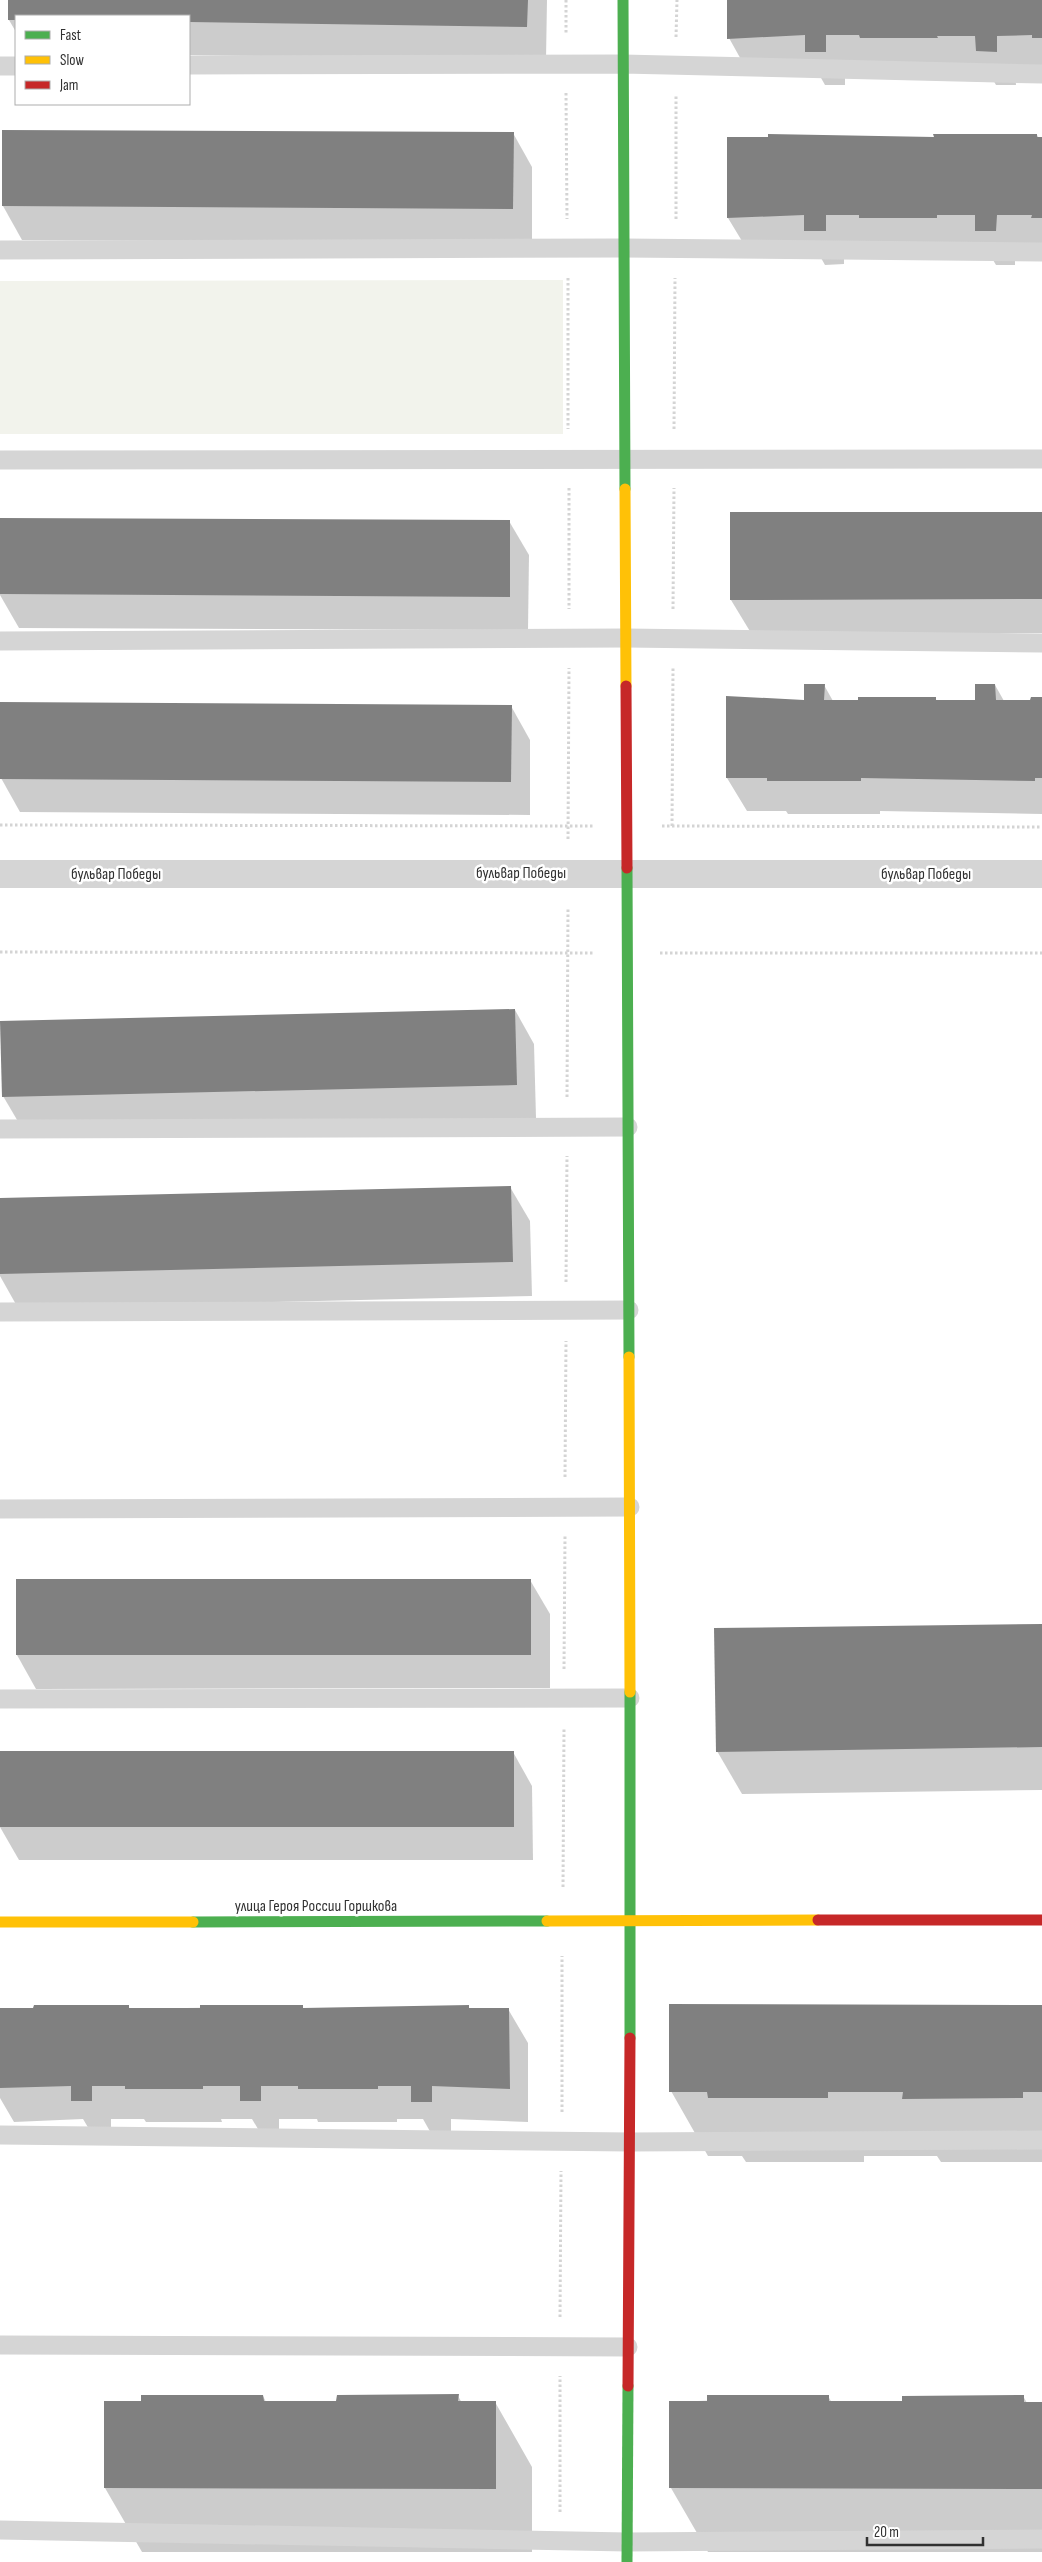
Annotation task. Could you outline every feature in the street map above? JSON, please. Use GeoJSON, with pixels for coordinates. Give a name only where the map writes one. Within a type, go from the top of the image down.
{"type":"FeatureCollection","features":[{"type":"Feature","properties":{"kind":"street"},"geometry":{"type":"LineString","coordinates":[[623,0],[631,1921],[627,2562]]}},
{"type":"Feature","properties":{"kind":"street","name":"бульвар Победы"},"geometry":{"type":"LineString","coordinates":[[0,874],[628,872],[1042,874]]}},
{"type":"Feature","properties":{"kind":"street","name":"улица Героя России Горшкова"},"geometry":{"type":"LineString","coordinates":[[0,1922],[1042,1920]]}},
{"type":"Feature","properties":{"kind":"lane"},"geometry":{"type":"LineString","coordinates":[[190,65],[623,64],[1042,74]]}},
{"type":"Feature","properties":{"kind":"lane"},"geometry":{"type":"LineString","coordinates":[[0,66],[15,66]]}},
{"type":"Feature","properties":{"kind":"lane"},"geometry":{"type":"LineString","coordinates":[[0,250],[675,248],[1042,252]]}},
{"type":"Feature","properties":{"kind":"lane"},"geometry":{"type":"LineString","coordinates":[[0,460],[1042,459]]}},
{"type":"Feature","properties":{"kind":"lane"},"geometry":{"type":"LineString","coordinates":[[0,641],[626,638],[1042,642]]}},
{"type":"Feature","properties":{"kind":"lane"},"geometry":{"type":"LineString","coordinates":[[0,1129],[628,1127]]}},
{"type":"Feature","properties":{"kind":"lane"},"geometry":{"type":"LineString","coordinates":[[0,1312],[628,1310]]}},
{"type":"Feature","properties":{"kind":"lane"},"geometry":{"type":"LineString","coordinates":[[0,1509],[630,1507]]}},
{"type":"Feature","properties":{"kind":"lane"},"geometry":{"type":"LineString","coordinates":[[0,1699],[630,1698]]}},
{"type":"Feature","properties":{"kind":"lane"},"geometry":{"type":"LineString","coordinates":[[0,2135],[630,2142],[1042,2140]]}},
{"type":"Feature","properties":{"kind":"lane"},"geometry":{"type":"LineString","coordinates":[[0,2345],[628,2347]]}},
{"type":"Feature","properties":{"kind":"lane"},"geometry":{"type":"LineString","coordinates":[[0,2530],[627,2542],[1042,2538]]}},
{"type":"Feature","properties":{"kind":"path"},"geometry":{"type":"LineString","coordinates":[[672,826],[676,0]]}},
{"type":"Feature","properties":{"kind":"path"},"geometry":{"type":"LineString","coordinates":[[0,825],[1042,826]]}},
{"type":"Feature","properties":{"kind":"path"},"geometry":{"type":"LineString","coordinates":[[0,952],[1042,953]]}},
{"type":"Feature","properties":{"kind":"shaded area"},"geometry":{"type":"Polygon","coordinates":[[[563,280],[563,434],[0,434],[0,281],[563,280]]]}},
{"type":"Feature","properties":{"kind":"building"},"geometry":{"type":"Polygon","coordinates":[[[8,0],[528,0],[527,27],[190,22],[190,15],[15,15],[15,20],[8,20],[8,0]]]}},
{"type":"Feature","properties":{"kind":"building"},"geometry":{"type":"Polygon","coordinates":[[[727,0],[1042,0],[1042,38],[1032,38],[1032,35],[997,36],[997,52],[976,51],[975,36],[860,38],[859,35],[826,35],[826,52],[805,52],[805,35],[727,39],[727,0]]]}},
{"type":"Feature","properties":{"kind":"building"},"geometry":{"type":"Polygon","coordinates":[[[2,130],[514,132],[513,209],[2,206],[2,130]]]}},
{"type":"Feature","properties":{"kind":"building"},"geometry":{"type":"Polygon","coordinates":[[[768,134],[934,137],[933,134],[1037,134],[1037,137],[1042,137],[1042,218],[1031,218],[1032,215],[997,215],[996,231],[975,231],[975,215],[937,215],[937,218],[859,218],[859,215],[826,215],[826,231],[804,231],[804,215],[727,218],[727,137],[768,137],[768,134]]]}},
{"type":"Feature","properties":{"kind":"building"},"geometry":{"type":"Polygon","coordinates":[[[730,512],[1042,512],[1042,599],[730,600],[730,512]]]}},
{"type":"Feature","properties":{"kind":"building"},"geometry":{"type":"Polygon","coordinates":[[[0,518],[510,520],[510,597],[0,594],[0,518]]]}},
{"type":"Feature","properties":{"kind":"building"},"geometry":{"type":"Polygon","coordinates":[[[804,684],[825,684],[824,700],[858,700],[858,697],[936,697],[936,700],[975,700],[975,684],[995,684],[996,700],[1030,700],[1031,697],[1042,697],[1042,778],[1035,778],[1035,781],[861,778],[861,781],[767,781],[767,778],[726,778],[726,696],[804,700],[804,684]]]}},
{"type":"Feature","properties":{"kind":"building"},"geometry":{"type":"Polygon","coordinates":[[[0,702],[512,705],[511,782],[0,779],[0,702]]]}},
{"type":"Feature","properties":{"kind":"building"},"geometry":{"type":"Polygon","coordinates":[[[515,1009],[517,1085],[2,1097],[0,1021],[515,1009]]]}},
{"type":"Feature","properties":{"kind":"building"},"geometry":{"type":"Polygon","coordinates":[[[511,1186],[513,1262],[0,1274],[0,1198],[511,1186]]]}},
{"type":"Feature","properties":{"kind":"building"},"geometry":{"type":"Polygon","coordinates":[[[16,1579],[531,1579],[531,1655],[16,1655],[16,1579]]]}},
{"type":"Feature","properties":{"kind":"building"},"geometry":{"type":"Polygon","coordinates":[[[1042,1624],[1042,1747],[716,1752],[714,1628],[1042,1624]]]}},
{"type":"Feature","properties":{"kind":"building"},"geometry":{"type":"Polygon","coordinates":[[[0,1751],[514,1751],[514,1827],[0,1827],[0,1751]]]}},
{"type":"Feature","properties":{"kind":"building"},"geometry":{"type":"Polygon","coordinates":[[[669,2004],[1042,2005],[1042,2092],[1023,2092],[1023,2098],[902,2099],[903,2092],[828,2092],[828,2098],[708,2098],[707,2092],[669,2092],[669,2004]]]}},
{"type":"Feature","properties":{"kind":"building"},"geometry":{"type":"Polygon","coordinates":[[[34,2005],[129,2005],[129,2008],[200,2008],[200,2005],[303,2005],[303,2008],[469,2005],[469,2008],[509,2008],[510,2089],[432,2086],[432,2102],[411,2102],[411,2086],[378,2086],[378,2089],[298,2089],[298,2086],[261,2086],[261,2101],[240,2101],[240,2086],[203,2086],[203,2089],[125,2089],[125,2086],[92,2086],[92,2101],[71,2101],[71,2086],[0,2088],[0,2008],[33,2008],[34,2005]]]}},
{"type":"Feature","properties":{"kind":"building"},"geometry":{"type":"Polygon","coordinates":[[[459,2394],[458,2401],[496,2401],[496,2489],[104,2488],[104,2401],[141,2401],[141,2395],[263,2395],[264,2401],[336,2401],[337,2395],[459,2394]]]}},
{"type":"Feature","properties":{"kind":"building"},"geometry":{"type":"Polygon","coordinates":[[[707,2395],[829,2395],[829,2401],[902,2401],[902,2396],[1024,2395],[1024,2402],[1042,2402],[1042,2489],[669,2488],[669,2401],[707,2401],[707,2395]]]}},
{"type":"Feature","properties":{"kind":"traffic: fast"},"geometry":{"type":"LineString","coordinates":[[623,0],[625,489]]}},
{"type":"Feature","properties":{"kind":"traffic: fast"},"geometry":{"type":"LineString","coordinates":[[627,868],[629,1357]]}},
{"type":"Feature","properties":{"kind":"traffic: fast"},"geometry":{"type":"LineString","coordinates":[[630,1692],[630,2038]]}},
{"type":"Feature","properties":{"kind":"traffic: fast"},"geometry":{"type":"LineString","coordinates":[[193,1922],[547,1921]]}},
{"type":"Feature","properties":{"kind":"traffic: fast"},"geometry":{"type":"LineString","coordinates":[[627,2562],[628,2386]]}},
{"type":"Feature","properties":{"kind":"traffic: slow"},"geometry":{"type":"LineString","coordinates":[[625,489],[626,686]]}},
{"type":"Feature","properties":{"kind":"traffic: slow"},"geometry":{"type":"LineString","coordinates":[[629,1357],[630,1692]]}},
{"type":"Feature","properties":{"kind":"traffic: slow"},"geometry":{"type":"LineString","coordinates":[[547,1921],[818,1920]]}},
{"type":"Feature","properties":{"kind":"traffic: slow"},"geometry":{"type":"LineString","coordinates":[[0,1922],[193,1922]]}},
{"type":"Feature","properties":{"kind":"traffic: jam"},"geometry":{"type":"LineString","coordinates":[[626,686],[627,868]]}},
{"type":"Feature","properties":{"kind":"traffic: jam"},"geometry":{"type":"LineString","coordinates":[[818,1920],[1042,1920]]}},
{"type":"Feature","properties":{"kind":"traffic: jam"},"geometry":{"type":"LineString","coordinates":[[628,2386],[630,2038]]}}]}
